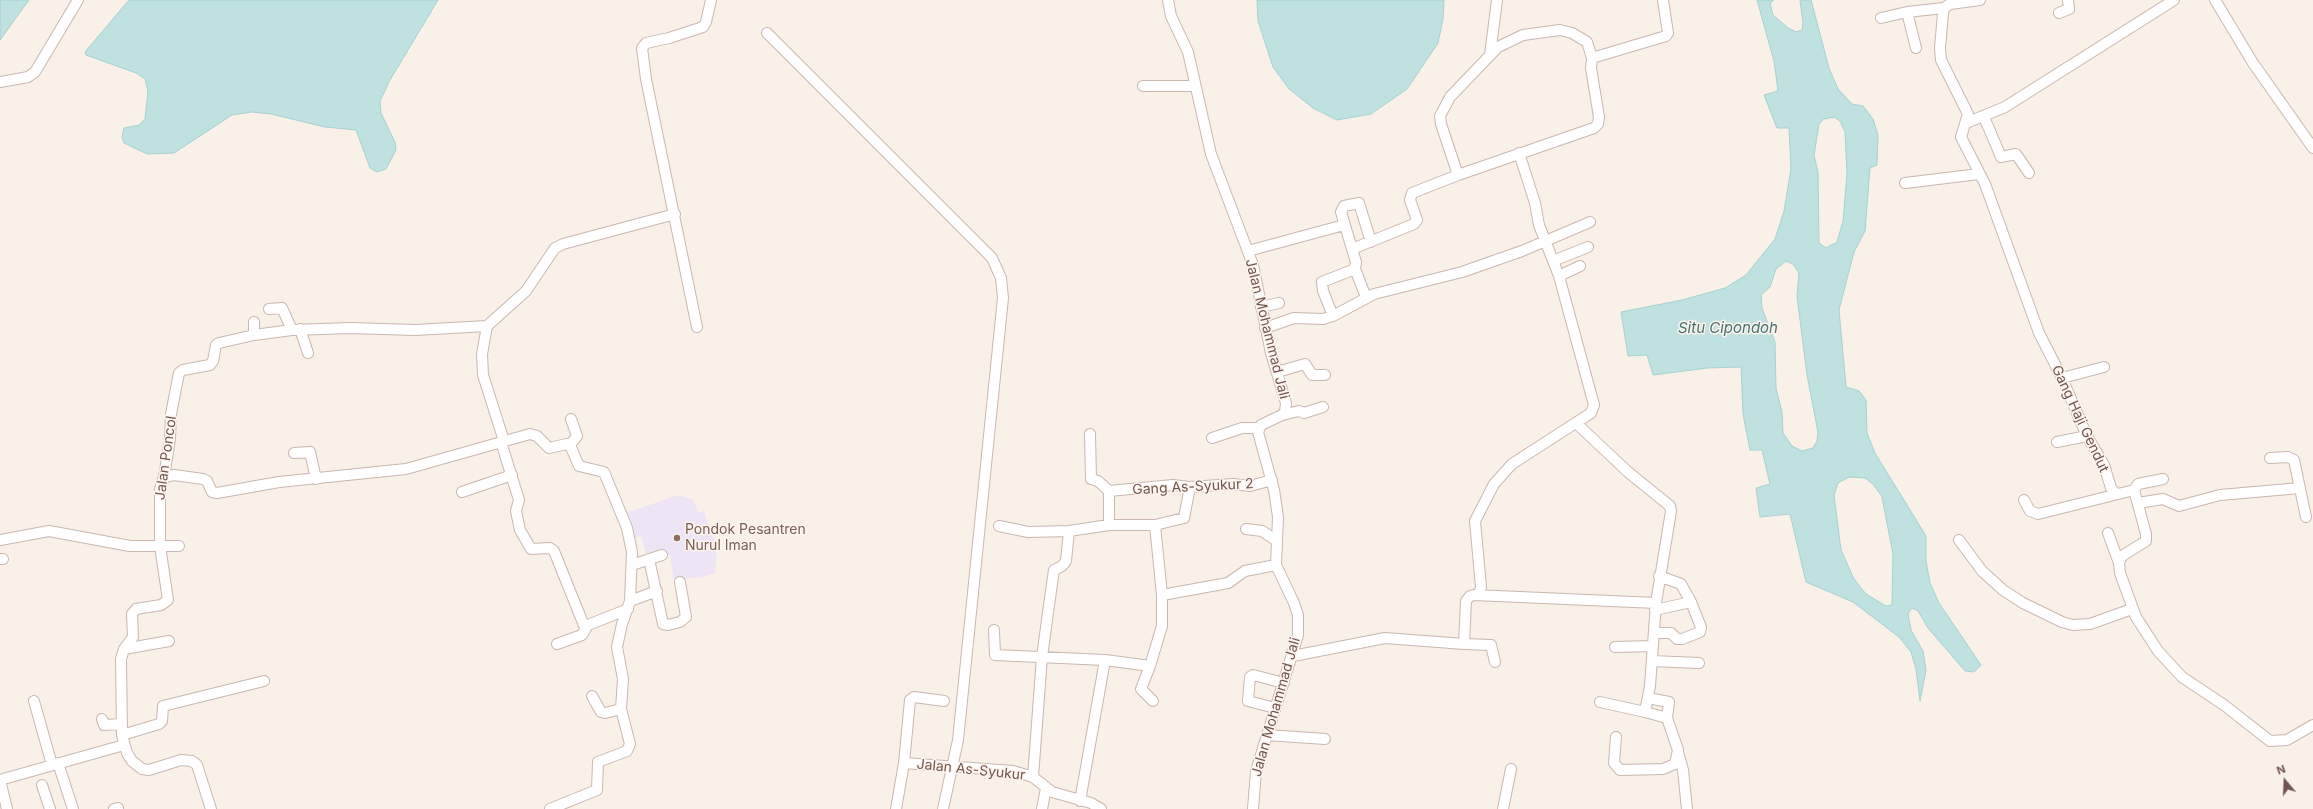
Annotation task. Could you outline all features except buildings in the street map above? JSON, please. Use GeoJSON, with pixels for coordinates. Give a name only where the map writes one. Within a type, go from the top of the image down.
{"type":"FeatureCollection","features":[{"type":"Feature","properties":{"kind":"street"},"geometry":{"type":"LineString","coordinates":[[0,82],[28,77],[35,72],[78,0]]}},
{"type":"Feature","properties":{"kind":"street"},"geometry":{"type":"LineString","coordinates":[[697,327],[649,93],[642,48],[646,43],[669,38],[703,27],[706,22],[711,0]]}},
{"type":"Feature","properties":{"kind":"street","name":"Jalan Mohammad Jali"},"geometry":{"type":"LineString","coordinates":[[1168,0],[1172,16],[1188,52],[1211,154],[1256,276],[1265,328],[1286,403],[1285,412],[1282,416],[1265,423],[1258,428],[1258,436],[1272,480],[1278,517],[1276,565],[1298,615],[1298,635],[1293,656],[1275,708],[1256,771],[1253,809]]}},
{"type":"Feature","properties":{"kind":"street"},"geometry":{"type":"LineString","coordinates":[[1490,55],[1497,0]]}},
{"type":"Feature","properties":{"kind":"street"},"geometry":{"type":"LineString","coordinates":[[1592,58],[1666,36],[1668,33],[1663,0]]}},
{"type":"Feature","properties":{"kind":"street"},"geometry":{"type":"LineString","coordinates":[[1881,18],[1947,4],[1980,0]]}},
{"type":"Feature","properties":{"kind":"street"},"geometry":{"type":"LineString","coordinates":[[2059,13],[2069,9],[2068,0]]}},
{"type":"Feature","properties":{"kind":"street"},"geometry":{"type":"LineString","coordinates":[[1966,123],[1984,117],[2005,107],[2174,0]]}},
{"type":"Feature","properties":{"kind":"street"},"geometry":{"type":"LineString","coordinates":[[2215,0],[2256,68],[2313,148]]}},
{"type":"Feature","properties":{"kind":"street","name":"Gang Haji Gendut"},"geometry":{"type":"LineString","coordinates":[[1947,4],[1940,48],[1941,60],[1966,110],[1968,118],[1961,130],[1961,137],[1984,184],[2039,333],[2062,378],[2087,436],[2104,465],[2111,488],[2116,494]]}},
{"type":"Feature","properties":{"kind":"street"},"geometry":{"type":"LineString","coordinates":[[1907,12],[1916,48]]}},
{"type":"Feature","properties":{"kind":"street"},"geometry":{"type":"LineString","coordinates":[[1352,248],[1371,242],[1414,224],[1417,220],[1410,200],[1412,193],[1519,153],[1594,128],[1598,124],[1599,117],[1591,68],[1592,58],[1587,42],[1572,33],[1560,30],[1542,31],[1510,40],[1490,55],[1450,97],[1440,116],[1440,124],[1458,175]]}},
{"type":"Feature","properties":{"kind":"street"},"geometry":{"type":"LineString","coordinates":[[767,34],[992,258],[1001,278],[1003,298],[958,740],[943,809]]}},
{"type":"Feature","properties":{"kind":"street"},"geometry":{"type":"LineString","coordinates":[[1143,86],[1195,86]]}},
{"type":"Feature","properties":{"kind":"street"},"geometry":{"type":"LineString","coordinates":[[1984,117],[2000,157],[2016,154],[2029,173]]}},
{"type":"Feature","properties":{"kind":"street"},"geometry":{"type":"LineString","coordinates":[[1480,595],[1481,587],[1475,521],[1494,484],[1512,464],[1576,424],[1591,413],[1594,405],[1559,276],[1545,240],[1519,153]]}},
{"type":"Feature","properties":{"kind":"street"},"geometry":{"type":"LineString","coordinates":[[1905,183],[1978,174]]}},
{"type":"Feature","properties":{"kind":"street"},"geometry":{"type":"LineString","coordinates":[[1366,297],[1355,269],[1356,262],[1344,225],[1341,208],[1356,202],[1359,203],[1371,242]]}},
{"type":"Feature","properties":{"kind":"street"},"geometry":{"type":"LineString","coordinates":[[254,322],[254,335],[296,329],[350,328],[415,330],[487,326],[526,292],[555,248],[562,244],[675,214]]}},
{"type":"Feature","properties":{"kind":"street"},"geometry":{"type":"LineString","coordinates":[[1265,328],[1294,318],[1323,319],[1333,316],[1366,297],[1386,290],[1462,272],[1522,251],[1590,222]]}},
{"type":"Feature","properties":{"kind":"street"},"geometry":{"type":"LineString","coordinates":[[1248,251],[1344,225]]}},
{"type":"Feature","properties":{"kind":"street"},"geometry":{"type":"LineString","coordinates":[[1553,261],[1588,247]]}},
{"type":"Feature","properties":{"kind":"street"},"geometry":{"type":"LineString","coordinates":[[1559,276],[1580,266]]}},
{"type":"Feature","properties":{"kind":"street"},"geometry":{"type":"LineString","coordinates":[[1333,316],[1323,291],[1322,282],[1355,269]]}},
{"type":"Feature","properties":{"kind":"street"},"geometry":{"type":"LineString","coordinates":[[1261,307],[1279,303]]}},
{"type":"Feature","properties":{"kind":"street"},"geometry":{"type":"LineString","coordinates":[[268,309],[282,308],[296,329],[308,353]]}},
{"type":"Feature","properties":{"kind":"street"},"geometry":{"type":"LineString","coordinates":[[487,326],[482,354],[483,375],[519,500],[516,512],[520,530],[531,549],[548,547],[554,552],[586,628]]}},
{"type":"Feature","properties":{"kind":"street","name":"Jalan Poncol"},"geometry":{"type":"LineString","coordinates":[[124,649],[133,637],[131,618],[134,611],[161,605],[168,600],[160,546],[159,498],[161,481],[164,477],[171,432],[171,414],[179,373],[183,370],[210,365],[213,361],[216,345],[219,343],[254,335]]}},
{"type":"Feature","properties":{"kind":"street"},"geometry":{"type":"LineString","coordinates":[[1277,372],[1305,364],[1312,375],[1325,375]]}},
{"type":"Feature","properties":{"kind":"street"},"geometry":{"type":"LineString","coordinates":[[2062,378],[2104,367]]}},
{"type":"Feature","properties":{"kind":"street"},"geometry":{"type":"LineString","coordinates":[[1282,416],[1299,411],[1304,413],[1323,406]]}},
{"type":"Feature","properties":{"kind":"street"},"geometry":{"type":"LineString","coordinates":[[164,477],[174,475],[203,479],[208,482],[211,490],[217,493],[279,482],[406,469],[502,441],[533,434],[549,448],[570,445],[575,442],[577,436],[571,418]]}},
{"type":"Feature","properties":{"kind":"street"},"geometry":{"type":"LineString","coordinates":[[1576,424],[1628,472],[1670,506],[1671,516],[1659,576],[1655,606],[1652,661],[1645,712]]}},
{"type":"Feature","properties":{"kind":"street"},"geometry":{"type":"LineString","coordinates":[[1212,438],[1242,428],[1258,428]]}},
{"type":"Feature","properties":{"kind":"street"},"geometry":{"type":"LineString","coordinates":[[1090,434],[1091,478],[1098,481],[1109,492],[1109,525]]}},
{"type":"Feature","properties":{"kind":"street"},"geometry":{"type":"LineString","coordinates":[[2057,442],[2087,436]]}},
{"type":"Feature","properties":{"kind":"street"},"geometry":{"type":"LineString","coordinates":[[550,809],[597,790],[598,762],[629,748],[630,744],[621,709],[622,678],[617,647],[622,624],[629,605],[632,552],[627,528],[606,475],[601,471],[579,466],[570,445]]}},
{"type":"Feature","properties":{"kind":"street"},"geometry":{"type":"LineString","coordinates":[[294,453],[310,452],[316,479]]}},
{"type":"Feature","properties":{"kind":"street"},"geometry":{"type":"LineString","coordinates":[[2270,458],[2288,457],[2294,460],[2306,516]]}},
{"type":"Feature","properties":{"kind":"street"},"geometry":{"type":"LineString","coordinates":[[462,492],[512,476]]}},
{"type":"Feature","properties":{"kind":"street"},"geometry":{"type":"LineString","coordinates":[[2024,500],[2030,510],[2038,514],[2134,490],[2138,484],[2163,479]]}},
{"type":"Feature","properties":{"kind":"street","name":"Gang As-Syukur 2"},"geometry":{"type":"LineString","coordinates":[[1109,492],[1173,485],[1190,487],[1233,484],[1250,486],[1272,480]]}},
{"type":"Feature","properties":{"kind":"street"},"geometry":{"type":"LineString","coordinates":[[999,526],[1028,532],[1069,531],[1109,525],[1155,525],[1184,518],[1190,487]]}},
{"type":"Feature","properties":{"kind":"street"},"geometry":{"type":"LineString","coordinates":[[2138,503],[2164,499],[2179,506],[2220,495],[2300,488]]}},
{"type":"Feature","properties":{"kind":"street"},"geometry":{"type":"LineString","coordinates":[[2118,563],[2127,552],[2138,548],[2146,541],[2134,490]]}},
{"type":"Feature","properties":{"kind":"street"},"geometry":{"type":"LineString","coordinates":[[1153,701],[1141,689],[1150,666],[1162,626],[1162,595],[1155,525]]}},
{"type":"Feature","properties":{"kind":"street"},"geometry":{"type":"LineString","coordinates":[[1246,529],[1262,531],[1277,541]]}},
{"type":"Feature","properties":{"kind":"street"},"geometry":{"type":"LineString","coordinates":[[0,540],[49,531],[130,546],[179,546]]}},
{"type":"Feature","properties":{"kind":"street"},"geometry":{"type":"LineString","coordinates":[[1032,777],[1042,657],[1054,570],[1062,566],[1066,561],[1069,531]]}},
{"type":"Feature","properties":{"kind":"street"},"geometry":{"type":"LineString","coordinates":[[2108,533],[2132,609],[2151,642],[2182,677],[2224,705],[2265,738],[2280,742],[2313,725]]}},
{"type":"Feature","properties":{"kind":"street"},"geometry":{"type":"LineString","coordinates":[[1958,540],[1982,571],[2003,590],[2023,603],[2062,622],[2073,624],[2090,624],[2132,609]]}},
{"type":"Feature","properties":{"kind":"street"},"geometry":{"type":"LineString","coordinates":[[632,565],[662,555]]}},
{"type":"Feature","properties":{"kind":"street"},"geometry":{"type":"LineString","coordinates":[[649,559],[663,624],[668,625],[680,622],[686,617],[680,582]]}},
{"type":"Feature","properties":{"kind":"street"},"geometry":{"type":"LineString","coordinates":[[1162,595],[1228,583],[1245,571],[1276,565]]}},
{"type":"Feature","properties":{"kind":"street"},"geometry":{"type":"LineString","coordinates":[[1654,633],[1671,633],[1677,639],[1700,632],[1700,622],[1681,584],[1659,576]]}},
{"type":"Feature","properties":{"kind":"street"},"geometry":{"type":"LineString","coordinates":[[557,644],[582,635],[586,628],[608,615],[657,591]]}},
{"type":"Feature","properties":{"kind":"street"},"geometry":{"type":"LineString","coordinates":[[1464,644],[1466,601],[1470,596],[1480,595],[1655,606],[1691,602]]}},
{"type":"Feature","properties":{"kind":"street"},"geometry":{"type":"LineString","coordinates":[[994,630],[995,655],[1105,660],[1150,666]]}},
{"type":"Feature","properties":{"kind":"street"},"geometry":{"type":"LineString","coordinates":[[1293,656],[1385,638],[1491,645],[1496,662]]}},
{"type":"Feature","properties":{"kind":"street"},"geometry":{"type":"LineString","coordinates":[[169,641],[124,649],[121,659],[121,724],[123,740],[132,762],[142,769],[149,770],[186,759],[192,761],[197,766],[211,809]]}},
{"type":"Feature","properties":{"kind":"street"},"geometry":{"type":"LineString","coordinates":[[1615,647],[1653,646]]}},
{"type":"Feature","properties":{"kind":"street"},"geometry":{"type":"LineString","coordinates":[[1080,801],[1105,660]]}},
{"type":"Feature","properties":{"kind":"street"},"geometry":{"type":"LineString","coordinates":[[1652,661],[1698,663]]}},
{"type":"Feature","properties":{"kind":"street"},"geometry":{"type":"LineString","coordinates":[[1275,708],[1248,701],[1250,677],[1253,675],[1284,683]]}},
{"type":"Feature","properties":{"kind":"street"},"geometry":{"type":"LineString","coordinates":[[7,809],[0,780],[55,764],[123,740],[159,724],[162,721],[163,706],[264,681]]}},
{"type":"Feature","properties":{"kind":"street"},"geometry":{"type":"LineString","coordinates":[[592,696],[601,712],[605,713],[621,709]]}},
{"type":"Feature","properties":{"kind":"street"},"geometry":{"type":"LineString","coordinates":[[904,763],[906,726],[912,697],[944,701]]}},
{"type":"Feature","properties":{"kind":"street"},"geometry":{"type":"LineString","coordinates":[[1648,698],[1669,702],[1667,718],[1683,770],[1687,809]]}},
{"type":"Feature","properties":{"kind":"street"},"geometry":{"type":"LineString","coordinates":[[34,701],[72,809]]}},
{"type":"Feature","properties":{"kind":"street"},"geometry":{"type":"LineString","coordinates":[[1600,702],[1667,718]]}},
{"type":"Feature","properties":{"kind":"street"},"geometry":{"type":"LineString","coordinates":[[102,719],[104,725],[121,724]]}},
{"type":"Feature","properties":{"kind":"street"},"geometry":{"type":"LineString","coordinates":[[1267,734],[1325,739]]}},
{"type":"Feature","properties":{"kind":"street"},"geometry":{"type":"LineString","coordinates":[[1616,737],[1614,763],[1620,770],[1669,768],[1675,764],[1678,750]]}},
{"type":"Feature","properties":{"kind":"street","name":"Jalan As-Syukur"},"geometry":{"type":"LineString","coordinates":[[896,809],[904,763],[1013,772],[1032,777],[1046,788],[1057,794],[1091,803],[1101,809]]}},
{"type":"Feature","properties":{"kind":"street"},"geometry":{"type":"LineString","coordinates":[[1503,809],[1511,769]]}},
{"type":"Feature","properties":{"kind":"street"},"geometry":{"type":"LineString","coordinates":[[42,785],[50,809]]}},
{"type":"Feature","properties":{"kind":"street"},"geometry":{"type":"LineString","coordinates":[[1042,809],[1046,788]]}},
{"type":"Feature","properties":{"kind":"shaded area","name":"Pondok Pesantren Nurul Iman"},"geometry":{"type":"Polygon","coordinates":[[[678,495],[694,500],[698,513],[704,511],[717,550],[715,573],[703,577],[674,580],[670,556],[660,551],[646,554],[641,536],[631,539],[623,514],[678,495]]]}},
{"type":"Feature","properties":{"kind":"water"},"geometry":{"type":"Polygon","coordinates":[[[0,0],[29,0],[0,40],[0,0]]]}},
{"type":"Feature","properties":{"kind":"water"},"geometry":{"type":"Polygon","coordinates":[[[129,0],[438,0],[390,80],[380,101],[381,113],[395,142],[396,150],[386,169],[377,172],[370,168],[356,130],[325,127],[271,114],[252,112],[232,115],[174,153],[147,154],[124,143],[122,137],[124,128],[139,125],[145,119],[148,91],[145,79],[136,73],[86,55],[85,52],[129,0]]]}},
{"type":"Feature","properties":{"kind":"water"},"geometry":{"type":"Polygon","coordinates":[[[1257,0],[1444,0],[1443,19],[1438,43],[1407,89],[1371,114],[1337,120],[1313,108],[1289,89],[1273,67],[1258,21],[1257,0]]]}},
{"type":"Feature","properties":{"kind":"water","name":"Situ Cipondoh"},"geometry":{"type":"Polygon","coordinates":[[[1757,0],[1774,0],[1770,3],[1773,15],[1788,28],[1796,32],[1802,30],[1803,23],[1800,0],[1811,0],[1829,68],[1838,89],[1852,104],[1863,106],[1873,119],[1878,135],[1877,165],[1870,168],[1865,231],[1854,252],[1839,310],[1846,387],[1859,391],[1866,400],[1867,433],[1875,453],[1926,536],[1926,561],[1930,583],[1939,603],[1981,665],[1974,672],[1965,671],[1928,628],[1918,611],[1912,608],[1908,614],[1911,630],[1923,651],[1926,670],[1920,701],[1916,669],[1911,652],[1899,637],[1853,602],[1806,582],[1790,514],[1760,517],[1756,488],[1770,484],[1762,450],[1750,450],[1743,414],[1741,367],[1708,368],[1653,375],[1647,355],[1628,356],[1621,312],[1682,300],[1725,288],[1746,275],[1775,239],[1784,211],[1791,169],[1789,128],[1777,128],[1764,95],[1778,91],[1774,61],[1757,0]],[[1834,117],[1824,119],[1819,124],[1814,155],[1818,172],[1819,243],[1826,248],[1837,242],[1843,221],[1847,174],[1845,132],[1840,121],[1834,117]],[[1786,261],[1776,269],[1770,287],[1761,295],[1762,308],[1775,342],[1776,388],[1782,412],[1783,433],[1792,446],[1802,451],[1813,448],[1817,441],[1818,432],[1807,375],[1797,296],[1799,273],[1793,264],[1786,261]],[[1849,477],[1838,483],[1834,495],[1841,550],[1854,579],[1866,594],[1886,606],[1892,605],[1893,554],[1882,497],[1874,485],[1865,478],[1849,477]]]}},
{"type":"Feature","properties":{"kind":"place","name":"Pondok Pesantren Nurul Iman"},"geometry":{"type":"Point","coordinates":[677,538]}}]}
